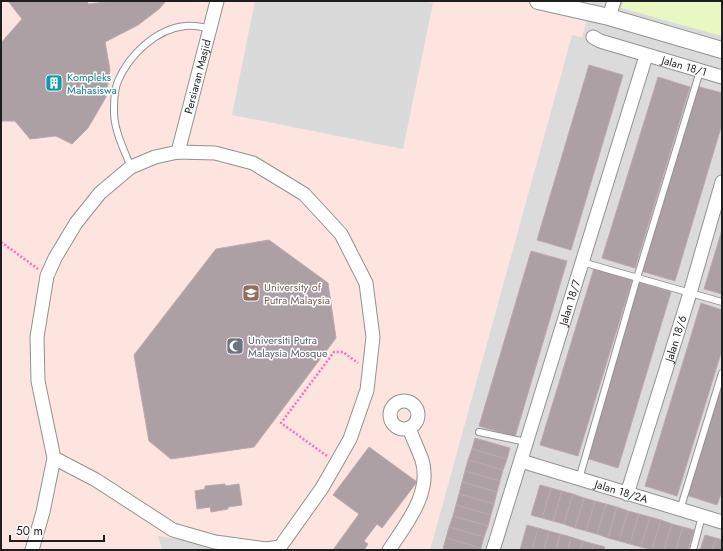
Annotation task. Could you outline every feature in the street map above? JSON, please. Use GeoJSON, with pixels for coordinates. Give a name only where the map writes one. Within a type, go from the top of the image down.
{"type":"FeatureCollection","features":[{"type":"Feature","properties":{"kind":"street","name":"Persiaran Masjid"},"geometry":{"type":"LineString","coordinates":[[178,152],[217,1]]}},
{"type":"Feature","properties":{"kind":"street"},"geometry":{"type":"LineString","coordinates":[[538,1],[609,17],[722,50]]}},
{"type":"Feature","properties":{"kind":"street"},"geometry":{"type":"LineString","coordinates":[[609,17],[614,1]]}},
{"type":"Feature","properties":{"kind":"street","name":"Jalan 18/1"},"geometry":{"type":"LineString","coordinates":[[593,36],[600,41],[646,56],[722,77]]}},
{"type":"Feature","properties":{"kind":"street","name":"Jalan 18/7"},"geometry":{"type":"LineString","coordinates":[[493,550],[646,56]]}},
{"type":"Feature","properties":{"kind":"street"},"geometry":{"type":"LineString","coordinates":[[32,550],[43,512],[54,458],[38,381],[37,337],[47,276],[55,258],[76,223],[100,193],[130,167],[155,157],[178,152],[214,153],[253,163],[304,194],[341,234],[366,283],[373,337],[365,397],[350,439],[322,488],[281,549],[266,549],[215,542],[173,530],[96,480],[54,458]]}},
{"type":"Feature","properties":{"kind":"street","name":"Jalan 18/6"},"geometry":{"type":"LineString","coordinates":[[627,494],[690,293],[722,182]]}},
{"type":"Feature","properties":{"kind":"street"},"geometry":{"type":"LineString","coordinates":[[390,550],[418,503],[424,476],[422,461],[409,428]]}},
{"type":"Feature","properties":{"kind":"street","name":"Jalan 18/2A"},"geometry":{"type":"LineString","coordinates":[[521,462],[722,522]]}},
{"type":"Feature","properties":{"kind":"lane"},"geometry":{"type":"LineString","coordinates":[[130,167],[118,136],[114,109],[118,81],[130,61],[146,43],[165,31],[185,26],[209,28]]}},
{"type":"Feature","properties":{"kind":"lane"},"geometry":{"type":"LineString","coordinates":[[579,479],[637,278],[700,71]]}},
{"type":"Feature","properties":{"kind":"lane"},"geometry":{"type":"LineString","coordinates":[[582,262],[722,302]]}},
{"type":"Feature","properties":{"kind":"lane"},"geometry":{"type":"LineString","coordinates":[[680,510],[722,373]]}},
{"type":"Feature","properties":{"kind":"lane"},"geometry":{"type":"LineString","coordinates":[[479,432],[526,442]]}},
{"type":"Feature","properties":{"kind":"lane"},"geometry":{"type":"LineString","coordinates":[[693,550],[702,516]]}},
{"type":"Feature","properties":{"kind":"path"},"geometry":{"type":"LineString","coordinates":[[1,242],[47,276]]}},
{"type":"Feature","properties":{"kind":"path"},"geometry":{"type":"LineString","coordinates":[[336,462],[280,423],[334,352],[343,352],[357,363],[370,366]]}},
{"type":"Feature","properties":{"kind":"shaded area","name":"University of Putra Malaysia"},"geometry":{"type":"Polygon","coordinates":[[[1,1],[592,1],[582,37],[572,35],[430,550],[1,550],[1,1]]]}},
{"type":"Feature","properties":{"kind":"shaded area"},"geometry":{"type":"Polygon","coordinates":[[[255,1],[422,1],[433,3],[403,149],[232,115],[255,1]]]}},
{"type":"Feature","properties":{"kind":"shaded area"},"geometry":{"type":"Polygon","coordinates":[[[592,1],[722,1],[722,550],[430,550],[572,34],[582,37],[592,1]]]}},
{"type":"Feature","properties":{"kind":"shaded area"},"geometry":{"type":"Polygon","coordinates":[[[158,536],[239,550],[162,550],[158,536]]]}},
{"type":"Feature","properties":{"kind":"green space"},"geometry":{"type":"Polygon","coordinates":[[[624,1],[722,1],[722,36],[621,8],[624,1]]]}},
{"type":"Feature","properties":{"kind":"building","name":"Kompleks Mahasiswa"},"geometry":{"type":"Polygon","coordinates":[[[8,1],[86,1],[89,4],[112,1],[166,1],[159,9],[138,25],[105,42],[110,70],[106,97],[88,128],[72,144],[56,136],[30,139],[15,121],[1,121],[1,43],[22,19],[8,1]]]}},
{"type":"Feature","properties":{"kind":"building"},"geometry":{"type":"Polygon","coordinates":[[[589,65],[623,75],[571,250],[537,240],[589,65]]]}},
{"type":"Feature","properties":{"kind":"building"},"geometry":{"type":"Polygon","coordinates":[[[658,77],[690,87],[635,268],[602,258],[658,77]]]}},
{"type":"Feature","properties":{"kind":"building"},"geometry":{"type":"Polygon","coordinates":[[[696,86],[722,93],[722,124],[675,281],[641,271],[696,86]]]}},
{"type":"Feature","properties":{"kind":"building"},"geometry":{"type":"Polygon","coordinates":[[[722,230],[722,294],[704,289],[722,230]]]}},
{"type":"Feature","properties":{"kind":"building","name":"Universiti Putra Malaysia Mosque"},"geometry":{"type":"Polygon","coordinates":[[[269,240],[328,283],[336,338],[254,447],[171,459],[149,441],[134,355],[216,249],[269,240]]]}},
{"type":"Feature","properties":{"kind":"building"},"geometry":{"type":"Polygon","coordinates":[[[531,251],[567,261],[515,437],[479,426],[531,251]]]}},
{"type":"Feature","properties":{"kind":"building"},"geometry":{"type":"Polygon","coordinates":[[[594,268],[632,280],[578,456],[540,445],[594,268]]]}},
{"type":"Feature","properties":{"kind":"building"},"geometry":{"type":"Polygon","coordinates":[[[638,282],[671,292],[618,468],[586,458],[638,282]]]}},
{"type":"Feature","properties":{"kind":"building"},"geometry":{"type":"Polygon","coordinates":[[[701,303],[722,310],[722,350],[677,496],[645,486],[701,303]]]}},
{"type":"Feature","properties":{"kind":"building"},"geometry":{"type":"Polygon","coordinates":[[[722,381],[722,491],[717,505],[686,495],[722,381]]]}},
{"type":"Feature","properties":{"kind":"building"},"geometry":{"type":"Polygon","coordinates":[[[475,438],[510,448],[507,459],[472,449],[475,438]]]}},
{"type":"Feature","properties":{"kind":"building"},"geometry":{"type":"Polygon","coordinates":[[[369,447],[417,482],[382,528],[377,524],[364,541],[368,544],[364,550],[333,550],[359,514],[333,495],[369,447]]]}},
{"type":"Feature","properties":{"kind":"building"},"geometry":{"type":"Polygon","coordinates":[[[472,449],[507,459],[503,470],[468,460],[472,449]]]}},
{"type":"Feature","properties":{"kind":"building"},"geometry":{"type":"Polygon","coordinates":[[[468,460],[503,470],[500,481],[465,471],[468,460]]]}},
{"type":"Feature","properties":{"kind":"building"},"geometry":{"type":"Polygon","coordinates":[[[465,471],[500,481],[497,492],[462,482],[465,471]]]}},
{"type":"Feature","properties":{"kind":"building"},"geometry":{"type":"Polygon","coordinates":[[[462,482],[497,492],[494,504],[459,494],[462,482]]]}},
{"type":"Feature","properties":{"kind":"building"},"geometry":{"type":"Polygon","coordinates":[[[225,484],[225,486],[239,484],[242,505],[211,512],[210,507],[197,509],[195,491],[205,489],[205,486],[225,484]]]}},
{"type":"Feature","properties":{"kind":"building"},"geometry":{"type":"Polygon","coordinates":[[[540,485],[551,488],[542,518],[531,515],[540,485]]]}},
{"type":"Feature","properties":{"kind":"building"},"geometry":{"type":"Polygon","coordinates":[[[551,488],[562,491],[553,521],[542,518],[551,488]]]}},
{"type":"Feature","properties":{"kind":"building"},"geometry":{"type":"Polygon","coordinates":[[[562,491],[573,494],[564,524],[553,521],[562,491]]]}},
{"type":"Feature","properties":{"kind":"building"},"geometry":{"type":"Polygon","coordinates":[[[459,494],[494,504],[491,515],[456,505],[459,494]]]}},
{"type":"Feature","properties":{"kind":"building"},"geometry":{"type":"Polygon","coordinates":[[[573,494],[584,498],[575,528],[564,524],[573,494]]]}},
{"type":"Feature","properties":{"kind":"building"},"geometry":{"type":"Polygon","coordinates":[[[584,498],[595,501],[586,531],[575,528],[584,498]]]}},
{"type":"Feature","properties":{"kind":"building"},"geometry":{"type":"Polygon","coordinates":[[[595,501],[606,504],[597,534],[586,531],[595,501]]]}},
{"type":"Feature","properties":{"kind":"building"},"geometry":{"type":"Polygon","coordinates":[[[606,504],[617,507],[608,538],[597,534],[606,504]]]}},
{"type":"Feature","properties":{"kind":"building"},"geometry":{"type":"Polygon","coordinates":[[[456,505],[491,515],[488,526],[453,516],[456,505]]]}},
{"type":"Feature","properties":{"kind":"building"},"geometry":{"type":"Polygon","coordinates":[[[617,507],[628,511],[619,541],[608,538],[617,507]]]}},
{"type":"Feature","properties":{"kind":"building"},"geometry":{"type":"Polygon","coordinates":[[[628,511],[639,514],[630,544],[619,541],[628,511]]]}},
{"type":"Feature","properties":{"kind":"building"},"geometry":{"type":"Polygon","coordinates":[[[639,514],[650,517],[641,547],[630,544],[639,514]]]}},
{"type":"Feature","properties":{"kind":"building"},"geometry":{"type":"Polygon","coordinates":[[[453,516],[488,526],[484,537],[449,527],[453,516]]]}},
{"type":"Feature","properties":{"kind":"building"},"geometry":{"type":"Polygon","coordinates":[[[650,517],[661,520],[652,550],[641,547],[650,517]]]}},
{"type":"Feature","properties":{"kind":"building"},"geometry":{"type":"Polygon","coordinates":[[[661,520],[672,524],[664,550],[652,550],[661,520]]]}},
{"type":"Feature","properties":{"kind":"building"},"geometry":{"type":"Polygon","coordinates":[[[672,524],[683,527],[676,550],[664,550],[672,524]]]}},
{"type":"Feature","properties":{"kind":"building"},"geometry":{"type":"Polygon","coordinates":[[[527,525],[538,528],[532,550],[520,550],[527,525]]]}},
{"type":"Feature","properties":{"kind":"building"},"geometry":{"type":"Polygon","coordinates":[[[449,527],[484,537],[481,548],[446,538],[449,527]]]}},
{"type":"Feature","properties":{"kind":"building"},"geometry":{"type":"Polygon","coordinates":[[[683,527],[694,530],[688,550],[676,550],[683,527]]]}},
{"type":"Feature","properties":{"kind":"building"},"geometry":{"type":"Polygon","coordinates":[[[538,528],[549,531],[544,550],[532,550],[538,528]]]}},
{"type":"Feature","properties":{"kind":"building"},"geometry":{"type":"Polygon","coordinates":[[[549,531],[560,534],[556,550],[544,550],[549,531]]]}},
{"type":"Feature","properties":{"kind":"building"},"geometry":{"type":"Polygon","coordinates":[[[560,534],[571,537],[568,550],[556,550],[560,534]]]}},
{"type":"Feature","properties":{"kind":"building"},"geometry":{"type":"Polygon","coordinates":[[[705,535],[716,538],[712,550],[700,550],[705,535]]]}},
{"type":"Feature","properties":{"kind":"building"},"geometry":{"type":"Polygon","coordinates":[[[571,537],[583,541],[580,550],[568,550],[571,537]]]}},
{"type":"Feature","properties":{"kind":"building"},"geometry":{"type":"Polygon","coordinates":[[[446,538],[481,548],[481,550],[443,549],[446,538]]]}},
{"type":"Feature","properties":{"kind":"building"},"geometry":{"type":"Polygon","coordinates":[[[716,538],[722,540],[722,550],[712,550],[716,538]]]}},
{"type":"Feature","properties":{"kind":"building"},"geometry":{"type":"Polygon","coordinates":[[[583,541],[594,544],[592,550],[580,550],[583,541]]]}},
{"type":"Feature","properties":{"kind":"building"},"geometry":{"type":"Polygon","coordinates":[[[594,544],[605,547],[604,550],[592,550],[594,544]]]}},
{"type":"Feature","properties":{"kind":"place","name":"Kompleks Mahasiswa"},"geometry":{"type":"Point","coordinates":[54,83]}},
{"type":"Feature","properties":{"kind":"place","name":"University of Putra Malaysia"},"geometry":{"type":"Point","coordinates":[251,293]}},
{"type":"Feature","properties":{"kind":"place","name":"Universiti Putra Malaysia Mosque"},"geometry":{"type":"Point","coordinates":[235,346]}}]}
